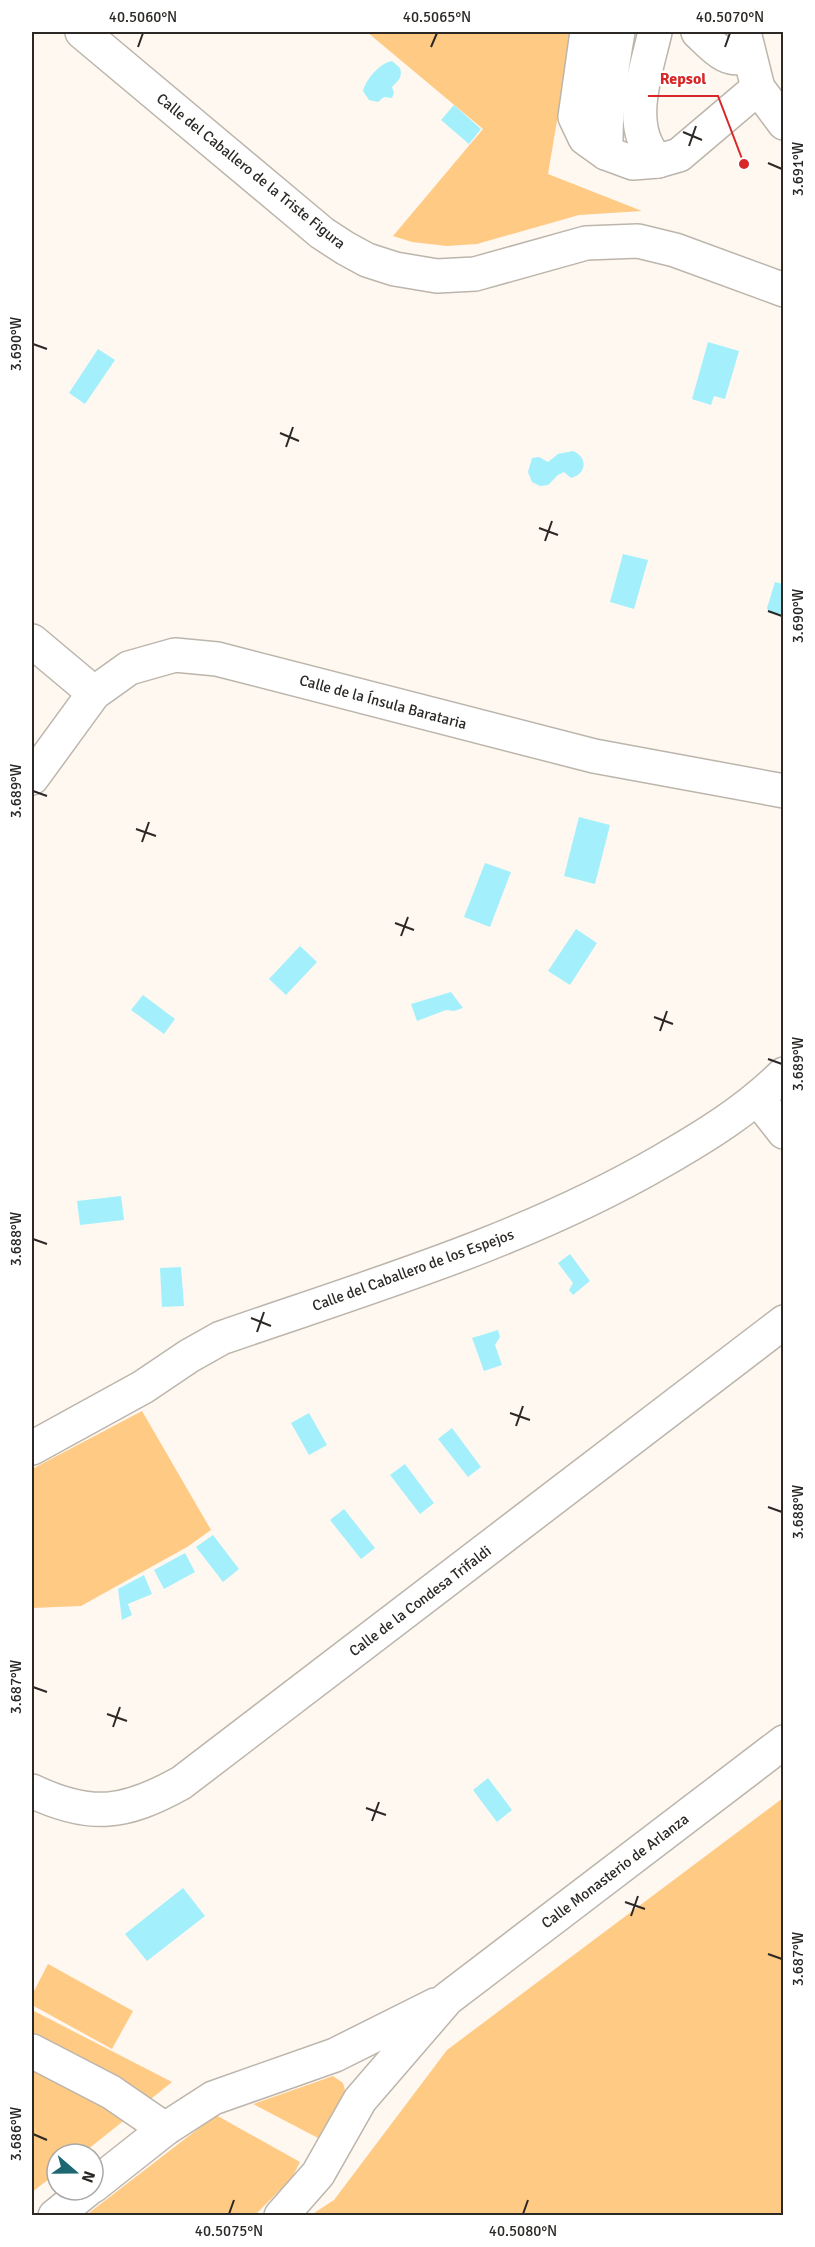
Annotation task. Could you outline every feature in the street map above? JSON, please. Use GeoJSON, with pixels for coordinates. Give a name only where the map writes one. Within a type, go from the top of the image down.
{"type":"FeatureCollection","features":[{"type":"Feature","properties":{"kind":"street","name":"Calle del Caballero de la Triste Figura"},"geometry":{"type":"LineString","coordinates":[[82,32],[322,233],[367,260],[395,270],[437,276],[475,274],[586,243],[638,241],[675,250],[783,290]]}},
{"type":"Feature","properties":{"kind":"street"},"geometry":{"type":"LineString","coordinates":[[587,32],[575,117],[585,138],[606,153],[633,163],[658,161],[679,155],[758,88]]}},
{"type":"Feature","properties":{"kind":"street"},"geometry":{"type":"LineString","coordinates":[[606,153],[609,88],[618,32]]}},
{"type":"Feature","properties":{"kind":"street"},"geometry":{"type":"LineString","coordinates":[[655,32],[640,99],[641,131],[649,152],[658,161]]}},
{"type":"Feature","properties":{"kind":"street"},"geometry":{"type":"LineString","coordinates":[[698,32],[726,56],[741,58],[747,43]]}},
{"type":"Feature","properties":{"kind":"street"},"geometry":{"type":"LineString","coordinates":[[747,43],[758,88],[783,123]]}},
{"type":"Feature","properties":{"kind":"street"},"geometry":{"type":"LineString","coordinates":[[32,641],[94,693]]}},
{"type":"Feature","properties":{"kind":"street","name":"Calle de la Ínsula Barataria"},"geometry":{"type":"LineString","coordinates":[[32,778],[94,693],[129,668],[175,655],[217,659],[594,756],[783,791]]}},
{"type":"Feature","properties":{"kind":"street","name":"Calle del Caballero de los Espejos"},"geometry":{"type":"LineString","coordinates":[[32,1448],[143,1387],[221,1338],[484,1247],[558,1215],[637,1175],[718,1128],[758,1099],[783,1074]]}},
{"type":"Feature","properties":{"kind":"street"},"geometry":{"type":"LineString","coordinates":[[758,1099],[783,1132]]}},
{"type":"Feature","properties":{"kind":"street","name":"Calle de la Condesa Trifaldi"},"geometry":{"type":"LineString","coordinates":[[32,1791],[50,1800],[80,1809],[119,1809],[151,1800],[181,1783],[783,1322]]}},
{"type":"Feature","properties":{"kind":"street","name":"Calle Monasterio de Arlanza"},"geometry":{"type":"LineString","coordinates":[[105,2176],[165,2129],[213,2098],[335,2055],[447,2000],[783,1742]]}},
{"type":"Feature","properties":{"kind":"street","name":"Calle Monasterio de Arlanza"},"geometry":{"type":"LineString","coordinates":[[281,2216],[318,2174],[360,2100],[447,2000]]}},
{"type":"Feature","properties":{"kind":"street"},"geometry":{"type":"LineString","coordinates":[[32,2051],[111,2092],[165,2129]]}},
{"type":"Feature","properties":{"kind":"street"},"geometry":{"type":"LineString","coordinates":[[55,2216],[72,2202]]}},
{"type":"Feature","properties":{"kind":"shaded area"},"geometry":{"type":"Polygon","coordinates":[[[367,32],[572,32],[548,174],[642,211],[579,215],[477,244],[447,246],[412,242],[393,236],[483,129],[367,32]]]}},
{"type":"Feature","properties":{"kind":"shaded area"},"geometry":{"type":"Polygon","coordinates":[[[142,1411],[211,1530],[187,1547],[81,1606],[32,1608],[32,1469],[142,1411]]]}},
{"type":"Feature","properties":{"kind":"shaded area"},"geometry":{"type":"Polygon","coordinates":[[[783,1798],[783,2215],[311,2215],[334,2200],[447,2050],[783,1798]]]}},
{"type":"Feature","properties":{"kind":"shaded area"},"geometry":{"type":"Polygon","coordinates":[[[48,1964],[133,2011],[112,2049],[32,2005],[32,1995],[48,1964]]]}},
{"type":"Feature","properties":{"kind":"shaded area"},"geometry":{"type":"Polygon","coordinates":[[[32,2010],[172,2082],[97,2142],[45,2142],[45,2182],[32,2192],[32,2010]]]}},
{"type":"Feature","properties":{"kind":"shaded area"},"geometry":{"type":"Polygon","coordinates":[[[333,2076],[343,2083],[345,2090],[318,2138],[253,2104],[333,2076]]]}},
{"type":"Feature","properties":{"kind":"shaded area"},"geometry":{"type":"Polygon","coordinates":[[[216,2115],[300,2162],[292,2178],[255,2215],[85,2216],[216,2115]]]}},
{"type":"Feature","properties":{"kind":"water"},"geometry":{"type":"Polygon","coordinates":[[[392,61],[400,68],[401,74],[392,87],[394,93],[392,98],[384,97],[378,102],[369,100],[363,91],[367,82],[378,68],[392,61]]]}},
{"type":"Feature","properties":{"kind":"water"},"geometry":{"type":"Polygon","coordinates":[[[454,105],[481,129],[469,144],[441,120],[454,105]]]}},
{"type":"Feature","properties":{"kind":"water"},"geometry":{"type":"Polygon","coordinates":[[[708,342],[739,351],[725,399],[714,396],[711,405],[692,399],[708,342]]]}},
{"type":"Feature","properties":{"kind":"water"},"geometry":{"type":"Polygon","coordinates":[[[98,349],[115,360],[85,404],[69,393],[98,349]]]}},
{"type":"Feature","properties":{"kind":"water"},"geometry":{"type":"Polygon","coordinates":[[[573,451],[583,461],[583,469],[580,473],[571,478],[564,472],[548,485],[540,486],[532,482],[528,472],[532,458],[539,457],[548,462],[558,454],[573,451]]]}},
{"type":"Feature","properties":{"kind":"water"},"geometry":{"type":"Polygon","coordinates":[[[623,554],[648,560],[634,609],[610,602],[623,554]]]}},
{"type":"Feature","properties":{"kind":"water"},"geometry":{"type":"Polygon","coordinates":[[[775,582],[783,584],[783,614],[769,613],[767,608],[775,582]]]}},
{"type":"Feature","properties":{"kind":"water"},"geometry":{"type":"Polygon","coordinates":[[[579,817],[610,825],[595,884],[564,876],[579,817]]]}},
{"type":"Feature","properties":{"kind":"water"},"geometry":{"type":"Polygon","coordinates":[[[485,863],[511,872],[490,927],[464,917],[485,863]]]}},
{"type":"Feature","properties":{"kind":"water"},"geometry":{"type":"Polygon","coordinates":[[[576,929],[597,943],[570,985],[548,971],[576,929]]]}},
{"type":"Feature","properties":{"kind":"water"},"geometry":{"type":"Polygon","coordinates":[[[300,946],[317,962],[286,995],[269,979],[300,946]]]}},
{"type":"Feature","properties":{"kind":"water"},"geometry":{"type":"Polygon","coordinates":[[[451,992],[463,1008],[454,1011],[446,1010],[417,1021],[411,1004],[451,992]]]}},
{"type":"Feature","properties":{"kind":"water"},"geometry":{"type":"Polygon","coordinates":[[[143,995],[175,1019],[164,1034],[131,1010],[143,995]]]}},
{"type":"Feature","properties":{"kind":"water"},"geometry":{"type":"Polygon","coordinates":[[[121,1196],[124,1220],[80,1225],[77,1201],[121,1196]]]}},
{"type":"Feature","properties":{"kind":"water"},"geometry":{"type":"Polygon","coordinates":[[[570,1254],[590,1281],[573,1295],[569,1290],[573,1283],[558,1263],[570,1254]]]}},
{"type":"Feature","properties":{"kind":"water"},"geometry":{"type":"Polygon","coordinates":[[[181,1267],[184,1306],[162,1307],[160,1268],[181,1267]]]}},
{"type":"Feature","properties":{"kind":"water"},"geometry":{"type":"Polygon","coordinates":[[[498,1330],[500,1337],[495,1345],[502,1365],[484,1371],[472,1338],[498,1330]]]}},
{"type":"Feature","properties":{"kind":"water"},"geometry":{"type":"Polygon","coordinates":[[[309,1413],[327,1445],[309,1455],[291,1423],[309,1413]]]}},
{"type":"Feature","properties":{"kind":"water"},"geometry":{"type":"Polygon","coordinates":[[[452,1428],[481,1467],[468,1477],[438,1439],[452,1428]]]}},
{"type":"Feature","properties":{"kind":"water"},"geometry":{"type":"Polygon","coordinates":[[[405,1464],[434,1503],[420,1514],[390,1475],[405,1464]]]}},
{"type":"Feature","properties":{"kind":"water"},"geometry":{"type":"Polygon","coordinates":[[[344,1509],[375,1548],[361,1559],[330,1520],[344,1509]]]}},
{"type":"Feature","properties":{"kind":"water"},"geometry":{"type":"Polygon","coordinates":[[[213,1535],[239,1569],[223,1582],[196,1547],[213,1535]]]}},
{"type":"Feature","properties":{"kind":"water"},"geometry":{"type":"Polygon","coordinates":[[[185,1553],[195,1572],[164,1589],[154,1570],[185,1553]]]}},
{"type":"Feature","properties":{"kind":"water"},"geometry":{"type":"Polygon","coordinates":[[[144,1575],[152,1594],[128,1604],[132,1615],[122,1620],[118,1589],[144,1575]]]}},
{"type":"Feature","properties":{"kind":"water"},"geometry":{"type":"Polygon","coordinates":[[[488,1778],[512,1810],[497,1822],[473,1790],[488,1778]]]}},
{"type":"Feature","properties":{"kind":"water"},"geometry":{"type":"Polygon","coordinates":[[[183,1888],[205,1916],[147,1961],[125,1934],[183,1888]]]}},
{"type":"Feature","properties":{"kind":"place","name":"Repsol"},"geometry":{"type":"Point","coordinates":[744,164]}}]}
